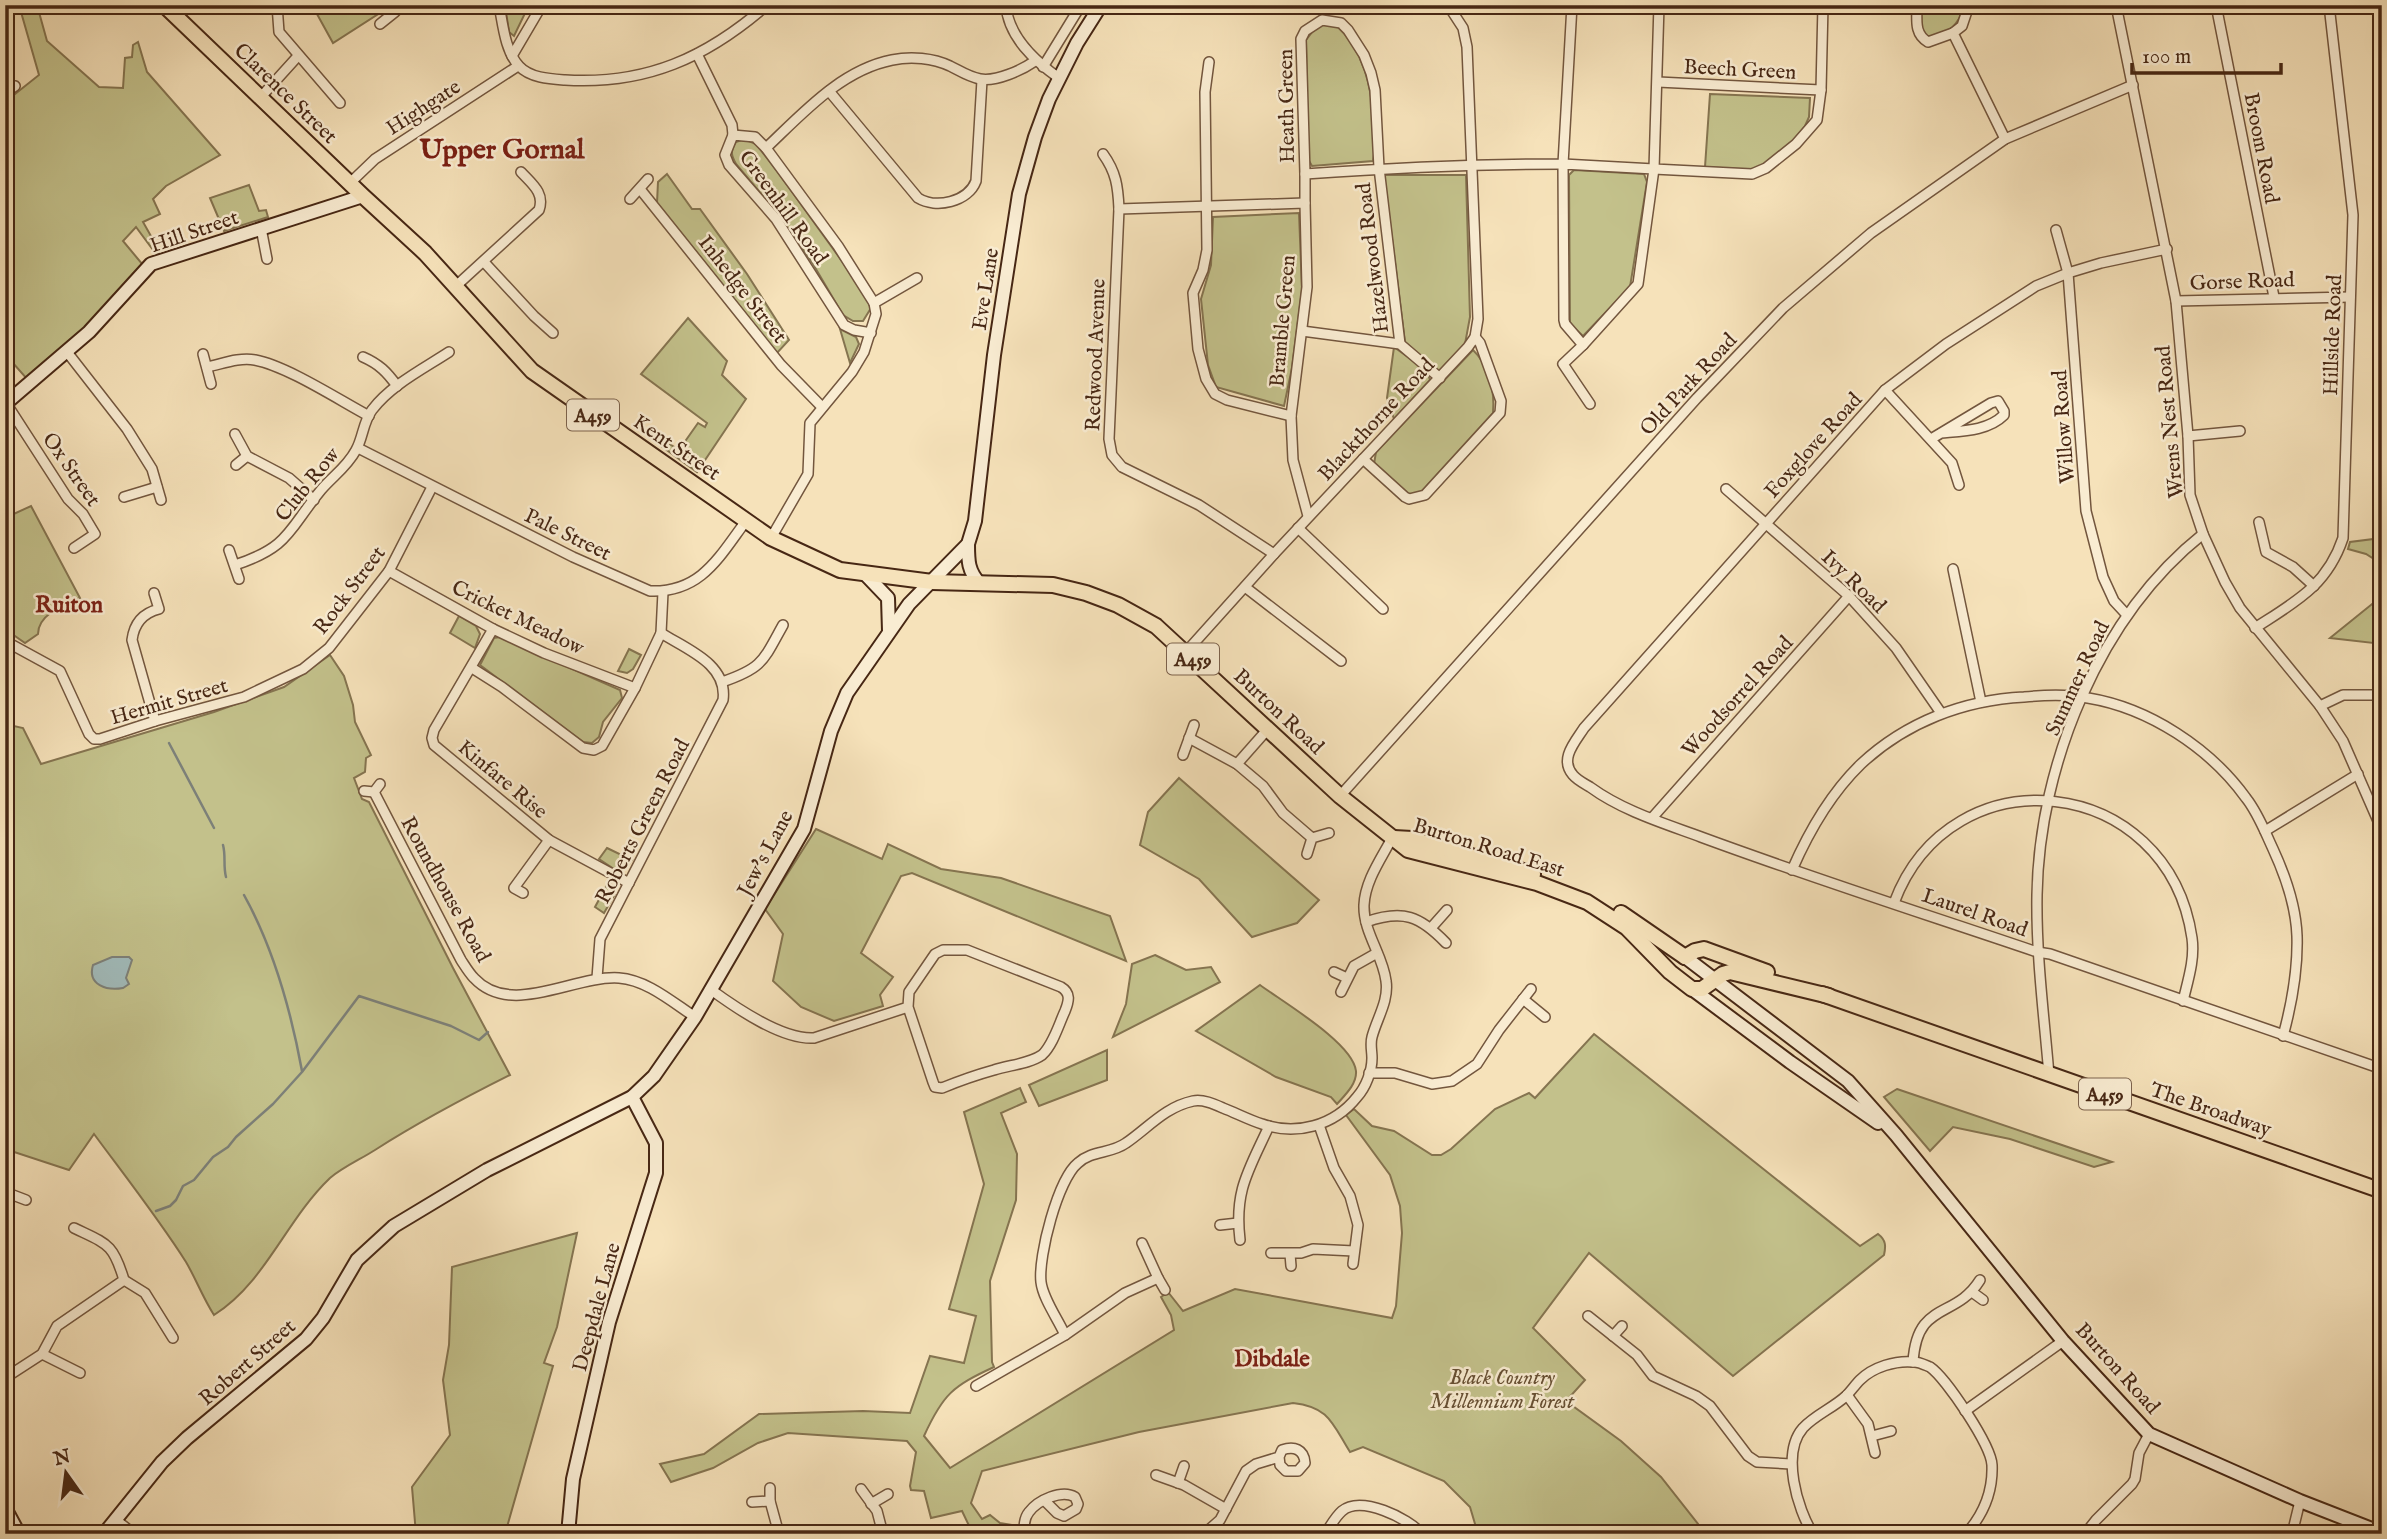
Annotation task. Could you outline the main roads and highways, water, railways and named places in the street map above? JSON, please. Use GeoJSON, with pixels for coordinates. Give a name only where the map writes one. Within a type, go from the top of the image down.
{"type":"FeatureCollection","features":[{"type":"Feature","properties":{"kind":"main road","name":"Eve Lane"},"geometry":{"type":"LineString","coordinates":[[932,582],[968,544],[975,521],[994,355],[1015,216],[1035,137],[1059,78],[1101,5]]}},
{"type":"Feature","properties":{"kind":"main road","name":"Clarence Street"},"geometry":{"type":"LineString","coordinates":[[172,8],[260,98],[350,183]]}},
{"type":"Feature","properties":{"kind":"main road","name":"Kent Street"},"geometry":{"type":"LineString","coordinates":[[350,183],[425,253],[495,332],[547,383],[771,538],[840,570],[932,582]]}},
{"type":"Feature","properties":{"kind":"main road","name":"Hill Street"},"geometry":{"type":"LineString","coordinates":[[6,404],[89,332],[151,264],[363,197]]}},
{"type":"Feature","properties":{"kind":"main road"},"geometry":{"type":"LineString","coordinates":[[968,544],[967,565],[980,584]]}},
{"type":"Feature","properties":{"kind":"main road"},"geometry":{"type":"LineString","coordinates":[[866,575],[888,598],[888,631]]}},
{"type":"Feature","properties":{"kind":"main road","name":"Burton Road"},"geometry":{"type":"LineString","coordinates":[[932,582],[1054,585],[1086,593],[1133,612],[1156,626],[1186,652],[1340,796],[1392,838]]}},
{"type":"Feature","properties":{"kind":"main road","name":"Jew's Lane"},"geometry":{"type":"LineString","coordinates":[[632,1097],[654,1076],[695,1017],[804,830],[831,731],[846,693],[888,631],[909,604],[932,582]]}},
{"type":"Feature","properties":{"kind":"main road","name":"Burton Road East"},"geometry":{"type":"LineString","coordinates":[[1392,838],[1412,839],[1515,867],[1576,889],[1614,908],[1685,957]]}},
{"type":"Feature","properties":{"kind":"main road","name":"Burton Road East"},"geometry":{"type":"LineString","coordinates":[[1392,838],[1408,849],[1537,883],[1587,902],[1627,928],[1670,972],[1687,985]]}},
{"type":"Feature","properties":{"kind":"main road","name":"The Broadway"},"geometry":{"type":"LineString","coordinates":[[1685,957],[1704,949],[1720,953],[1829,996],[2382,1191]]}},
{"type":"Feature","properties":{"kind":"main road"},"geometry":{"type":"LineString","coordinates":[[1685,957],[1687,985]]}},
{"type":"Feature","properties":{"kind":"main road","name":"Burton Road"},"geometry":{"type":"LineString","coordinates":[[1685,957],[1848,1081],[1896,1135],[2063,1341],[2149,1434],[2300,1501],[2382,1533]]}},
{"type":"Feature","properties":{"kind":"main road","name":"The Broadway"},"geometry":{"type":"LineString","coordinates":[[1687,985],[1702,989],[1730,972],[1829,996]]}},
{"type":"Feature","properties":{"kind":"main road","name":"Burton Road"},"geometry":{"type":"LineString","coordinates":[[1687,985],[1773,1050],[1896,1135]]}},
{"type":"Feature","properties":{"kind":"main road"},"geometry":{"type":"LineString","coordinates":[[1738,998],[1748,1012],[1779,1037],[1773,1050]]}},
{"type":"Feature","properties":{"kind":"main road","name":"Robert Street"},"geometry":{"type":"LineString","coordinates":[[104,1534],[162,1462],[306,1339],[323,1318],[357,1260],[394,1226],[487,1170],[632,1097]]}},
{"type":"Feature","properties":{"kind":"main road","name":"Deepdale Lane"},"geometry":{"type":"LineString","coordinates":[[568,1534],[573,1479],[609,1322],[656,1173],[656,1143],[632,1097]]}},
{"type":"Feature","properties":{"kind":"main road"},"geometry":{"type":"LineString","coordinates":[[5,1508],[19,1534]]}},
{"type":"Feature","properties":{"kind":"water"},"geometry":{"type":"Polygon","coordinates":[[[112,957],[129,957],[132,960],[126,978],[129,984],[123,988],[105,987],[93,977],[93,965],[112,957]]]}},
{"type":"Feature","properties":{"kind":"waterway"},"geometry":{"type":"LineString","coordinates":[[169,743],[214,828]]}},
{"type":"Feature","properties":{"kind":"waterway"},"geometry":{"type":"LineString","coordinates":[[223,845],[226,877]]}},
{"type":"Feature","properties":{"kind":"waterway"},"geometry":{"type":"LineString","coordinates":[[244,895],[273,959],[293,1026],[302,1071]]}},
{"type":"Feature","properties":{"kind":"waterway"},"geometry":{"type":"LineString","coordinates":[[156,1211],[170,1206],[183,1186],[194,1180],[213,1157],[228,1147],[273,1104],[302,1072],[359,996],[451,1026],[479,1040],[488,1032]]}},
{"type":"Feature","properties":{"kind":"district","name":"Upper Gornal"},"geometry":{"type":"Point","coordinates":[502,148]}},
{"type":"Feature","properties":{"kind":"district","name":"Ruiton"},"geometry":{"type":"Point","coordinates":[69,604]}},
{"type":"Feature","properties":{"kind":"district","name":"Dibdale"},"geometry":{"type":"Point","coordinates":[1272,1358]}},
{"type":"Feature","properties":{"kind":"park label","name":"Black Country Millennium Forest"},"geometry":{"type":"Point","coordinates":[1502,1389]}}]}
